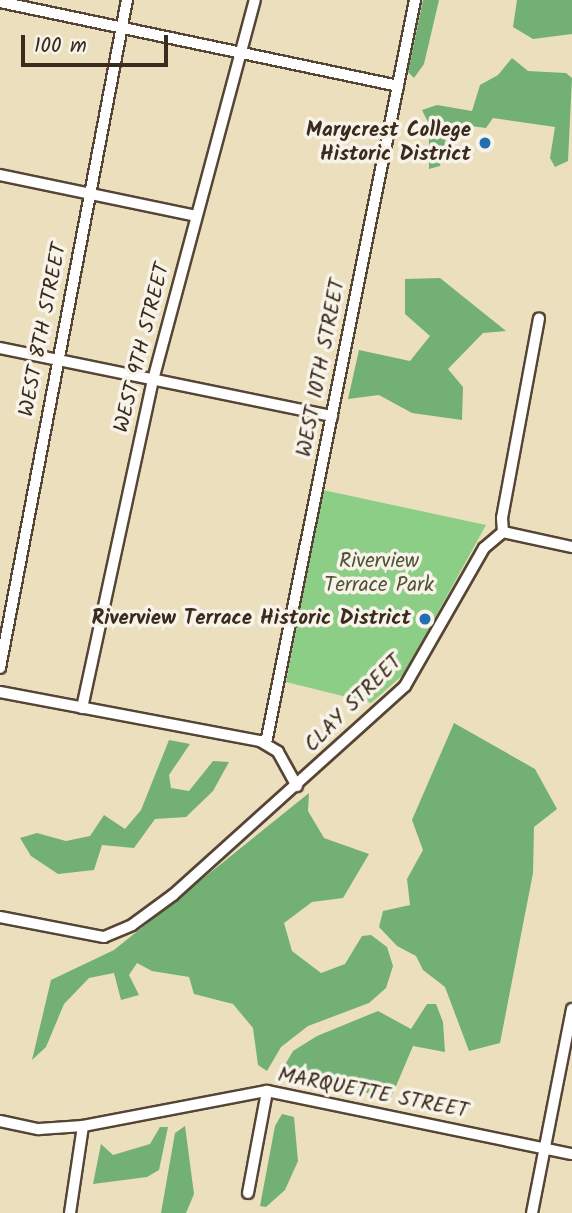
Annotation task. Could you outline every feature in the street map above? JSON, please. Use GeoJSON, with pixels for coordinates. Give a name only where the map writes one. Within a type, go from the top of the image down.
{"type":"FeatureCollection","features":[{"type":"Feature","properties":{"kind":"street","name":"WEST 8TH STREET"},"geometry":{"type":"LineString","coordinates":[[0,668],[128,0]]}},
{"type":"Feature","properties":{"kind":"street","name":"WEST 9TH STREET"},"geometry":{"type":"LineString","coordinates":[[82,708],[153,380],[254,0]]}},
{"type":"Feature","properties":{"kind":"street","name":"WEST 10TH STREET"},"geometry":{"type":"LineString","coordinates":[[266,743],[415,0]]}},
{"type":"Feature","properties":{"kind":"street"},"geometry":{"type":"LineString","coordinates":[[0,2],[398,86]]}},
{"type":"Feature","properties":{"kind":"street"},"geometry":{"type":"LineString","coordinates":[[0,175],[196,216]]}},
{"type":"Feature","properties":{"kind":"street"},"geometry":{"type":"LineString","coordinates":[[539,318],[502,518],[503,532],[572,547]]}},
{"type":"Feature","properties":{"kind":"street"},"geometry":{"type":"LineString","coordinates":[[0,348],[332,416]]}},
{"type":"Feature","properties":{"kind":"street","name":"CLAY STREET"},"geometry":{"type":"LineString","coordinates":[[0,918],[114,935],[173,895],[405,686],[484,548],[503,532]]}},
{"type":"Feature","properties":{"kind":"street"},"geometry":{"type":"LineString","coordinates":[[0,692],[266,743],[278,752],[297,786]]}},
{"type":"Feature","properties":{"kind":"street"},"geometry":{"type":"LineString","coordinates":[[532,1213],[572,1009]]}},
{"type":"Feature","properties":{"kind":"street"},"geometry":{"type":"LineString","coordinates":[[248,1193],[267,1091]]}},
{"type":"Feature","properties":{"kind":"street","name":"MARQUETTE STREET"},"geometry":{"type":"LineString","coordinates":[[0,1121],[39,1129],[83,1126],[267,1091],[572,1154]]}},
{"type":"Feature","properties":{"kind":"street"},"geometry":{"type":"LineString","coordinates":[[70,1213],[83,1126]]}},
{"type":"Feature","properties":{"kind":"green space"},"geometry":{"type":"Polygon","coordinates":[[[423,0],[439,0],[424,64],[414,78],[408,72],[423,0]]]}},
{"type":"Feature","properties":{"kind":"green space"},"geometry":{"type":"Polygon","coordinates":[[[517,0],[572,0],[572,34],[533,39],[513,27],[517,0]]]}},
{"type":"Feature","properties":{"kind":"green space"},"geometry":{"type":"Polygon","coordinates":[[[512,58],[528,71],[566,73],[572,78],[568,161],[555,167],[550,158],[555,127],[493,118],[486,128],[449,123],[440,166],[429,169],[429,124],[422,110],[437,105],[472,111],[480,85],[498,75],[512,58]]]}},
{"type":"Feature","properties":{"kind":"green space"},"geometry":{"type":"Polygon","coordinates":[[[440,278],[506,331],[483,333],[448,369],[463,387],[462,420],[412,413],[379,395],[348,399],[359,350],[410,361],[430,336],[405,314],[405,279],[440,278]]]}},
{"type":"Feature","properties":{"kind":"green space","name":"Riverview Terrace Park"},"geometry":{"type":"Polygon","coordinates":[[[323,490],[486,525],[404,674],[371,703],[286,682],[323,490]]]}},
{"type":"Feature","properties":{"kind":"green space"},"geometry":{"type":"Polygon","coordinates":[[[454,723],[535,769],[557,809],[534,827],[533,873],[500,1043],[469,1051],[445,987],[423,970],[416,956],[397,946],[379,927],[383,911],[410,905],[407,879],[423,850],[412,820],[454,723]]]}},
{"type":"Feature","properties":{"kind":"green space"},"geometry":{"type":"Polygon","coordinates":[[[169,740],[190,744],[169,775],[171,788],[189,791],[213,761],[229,762],[213,791],[186,817],[155,819],[134,848],[102,845],[94,870],[58,874],[31,856],[20,838],[37,833],[66,841],[90,836],[104,815],[125,829],[141,810],[169,740]]]}},
{"type":"Feature","properties":{"kind":"green space"},"geometry":{"type":"Polygon","coordinates":[[[309,793],[308,811],[324,838],[369,854],[343,898],[312,902],[284,923],[292,951],[321,973],[345,964],[362,936],[371,935],[387,947],[393,966],[386,988],[369,1003],[308,1026],[281,1047],[267,1071],[258,1065],[253,1028],[233,1004],[194,994],[189,977],[152,971],[137,963],[129,975],[139,995],[121,1000],[114,973],[89,978],[64,1004],[46,1047],[32,1060],[51,980],[114,950],[309,793]]]}},
{"type":"Feature","properties":{"kind":"green space"},"geometry":{"type":"Polygon","coordinates":[[[427,1004],[436,1004],[443,1022],[445,1052],[413,1046],[391,1098],[279,1075],[293,1051],[317,1036],[378,1011],[411,1029],[427,1004]]]}},
{"type":"Feature","properties":{"kind":"green space"},"geometry":{"type":"Polygon","coordinates":[[[282,1114],[294,1117],[298,1161],[285,1190],[266,1207],[260,1206],[275,1126],[282,1114]]]}},
{"type":"Feature","properties":{"kind":"green space"},"geometry":{"type":"Polygon","coordinates":[[[185,1126],[194,1194],[186,1213],[161,1213],[175,1133],[185,1126]]]}},
{"type":"Feature","properties":{"kind":"green space"},"geometry":{"type":"Polygon","coordinates":[[[160,1127],[168,1127],[159,1170],[147,1177],[93,1184],[101,1144],[113,1155],[150,1144],[160,1127]]]}},
{"type":"Feature","properties":{"kind":"place","name":"Marycrest College Historic District"},"geometry":{"type":"Point","coordinates":[485,143]}},
{"type":"Feature","properties":{"kind":"place","name":"Riverview Terrace Historic District"},"geometry":{"type":"Point","coordinates":[425,619]}}]}
